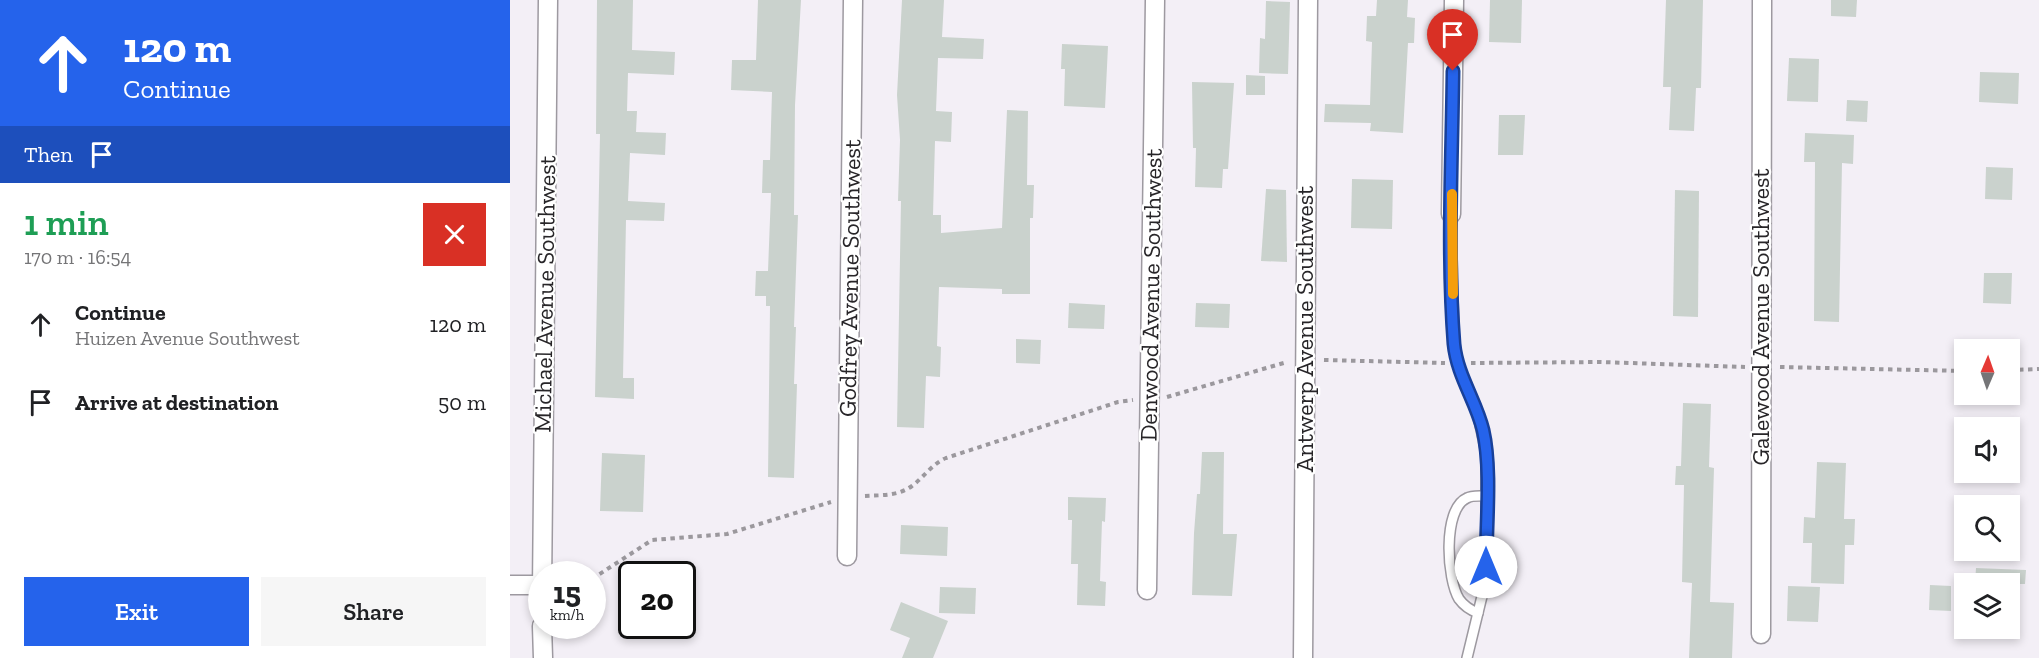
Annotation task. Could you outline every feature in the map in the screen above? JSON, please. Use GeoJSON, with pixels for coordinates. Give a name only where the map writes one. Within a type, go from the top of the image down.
{"type":"FeatureCollection","features":[{"type":"Feature","properties":{"kind":"street","name":"Michael Avenue Southwest"},"geometry":{"type":"LineString","coordinates":[[541,561],[548,0]]}},
{"type":"Feature","properties":{"kind":"street","name":"Godfrey Avenue Southwest"},"geometry":{"type":"LineString","coordinates":[[847,556],[853,0]]}},
{"type":"Feature","properties":{"kind":"street","name":"Denwood Avenue Southwest"},"geometry":{"type":"LineString","coordinates":[[1147,590],[1155,0]]}},
{"type":"Feature","properties":{"kind":"street","name":"Antwerp Avenue Southwest"},"geometry":{"type":"LineString","coordinates":[[1303,658],[1308,0]]}},
{"type":"Feature","properties":{"kind":"street"},"geometry":{"type":"LineString","coordinates":[[1451,214],[1454,0]]}},
{"type":"Feature","properties":{"kind":"street","name":"Galewood Avenue Southwest"},"geometry":{"type":"LineString","coordinates":[[1761,634],[1762,0]]}},
{"type":"Feature","properties":{"kind":"street"},"geometry":{"type":"LineString","coordinates":[[510,585],[528,586]]}},
{"type":"Feature","properties":{"kind":"street"},"geometry":{"type":"LineString","coordinates":[[542,639],[543,658]]}},
{"type":"Feature","properties":{"kind":"lane"},"geometry":{"type":"LineString","coordinates":[[1451,214],[1454,347],[1464,382],[1482,429],[1486,453],[1486,567],[1467,658]]}},
{"type":"Feature","properties":{"kind":"lane"},"geometry":{"type":"LineString","coordinates":[[1478,613],[1470,609],[1458,597],[1450,566],[1449,540],[1455,516],[1462,501],[1468,497],[1486,496]]}},
{"type":"Feature","properties":{"kind":"path"},"geometry":{"type":"LineString","coordinates":[[1164,398],[1296,360]]}},
{"type":"Feature","properties":{"kind":"path"},"geometry":{"type":"LineString","coordinates":[[1312,360],[1446,363]]}},
{"type":"Feature","properties":{"kind":"path"},"geometry":{"type":"LineString","coordinates":[[1469,363],[1600,362],[1746,367]]}},
{"type":"Feature","properties":{"kind":"path"},"geometry":{"type":"LineString","coordinates":[[1772,367],[1954,371]]}},
{"type":"Feature","properties":{"kind":"path"},"geometry":{"type":"LineString","coordinates":[[2020,370],[2039,369]]}},
{"type":"Feature","properties":{"kind":"path"},"geometry":{"type":"LineString","coordinates":[[861,497],[896,494],[912,486],[932,466],[946,458],[1118,402],[1137,400]]}},
{"type":"Feature","properties":{"kind":"path"},"geometry":{"type":"LineString","coordinates":[[606,570],[652,540],[727,534],[834,501]]}},
{"type":"Feature","properties":{"kind":"building"},"geometry":{"type":"Polygon","coordinates":[[[597,0],[633,0],[632,50],[675,52],[674,75],[628,73],[627,111],[637,111],[636,132],[666,133],[665,155],[630,153],[628,201],[665,203],[664,221],[626,220],[623,378],[634,378],[634,399],[595,397],[600,134],[596,134],[597,0]]]}},
{"type":"Feature","properties":{"kind":"building"},"geometry":{"type":"Polygon","coordinates":[[[758,0],[801,0],[795,105],[794,215],[798,215],[794,327],[796,327],[794,384],[797,384],[794,478],[768,477],[770,306],[766,306],[766,296],[755,296],[756,271],[768,271],[771,193],[762,193],[763,160],[770,160],[772,92],[731,90],[732,60],[756,60],[758,0]]]}},
{"type":"Feature","properties":{"kind":"building"},"geometry":{"type":"Polygon","coordinates":[[[902,0],[944,0],[942,37],[984,39],[983,59],[938,58],[936,111],[952,112],[951,142],[935,141],[933,215],[941,215],[941,233],[1002,228],[1007,110],[1028,111],[1027,185],[1034,185],[1033,218],[1030,218],[1030,294],[1002,294],[1002,289],[939,287],[937,346],[941,347],[940,377],[926,376],[924,428],[897,427],[901,201],[898,201],[900,140],[897,95],[902,0]]]}},
{"type":"Feature","properties":{"kind":"building"},"geometry":{"type":"Polygon","coordinates":[[[1377,0],[1408,0],[1407,17],[1415,18],[1414,43],[1408,43],[1403,133],[1370,131],[1371,123],[1324,122],[1325,104],[1370,105],[1372,42],[1366,41],[1367,16],[1376,16],[1377,0]]]}},
{"type":"Feature","properties":{"kind":"building"},"geometry":{"type":"Polygon","coordinates":[[[1490,0],[1522,0],[1521,43],[1489,42],[1490,0]]]}},
{"type":"Feature","properties":{"kind":"building"},"geometry":{"type":"Polygon","coordinates":[[[1666,0],[1703,0],[1701,88],[1696,88],[1694,131],[1669,130],[1671,87],[1663,87],[1666,0]]]}},
{"type":"Feature","properties":{"kind":"building"},"geometry":{"type":"Polygon","coordinates":[[[1831,0],[1857,0],[1856,17],[1831,16],[1831,0]]]}},
{"type":"Feature","properties":{"kind":"building"},"geometry":{"type":"Polygon","coordinates":[[[1266,1],[1290,2],[1288,74],[1259,73],[1260,38],[1265,39],[1266,1]]]}},
{"type":"Feature","properties":{"kind":"building"},"geometry":{"type":"Polygon","coordinates":[[[1062,44],[1108,46],[1105,108],[1064,106],[1065,69],[1061,69],[1062,44]]]}},
{"type":"Feature","properties":{"kind":"building"},"geometry":{"type":"Polygon","coordinates":[[[1789,58],[1819,59],[1818,102],[1787,101],[1789,58]]]}},
{"type":"Feature","properties":{"kind":"building"},"geometry":{"type":"Polygon","coordinates":[[[1980,72],[2019,73],[2018,104],[1979,102],[1980,72]]]}},
{"type":"Feature","properties":{"kind":"building"},"geometry":{"type":"Polygon","coordinates":[[[1246,75],[1265,76],[1265,95],[1246,95],[1246,75]]]}},
{"type":"Feature","properties":{"kind":"building"},"geometry":{"type":"Polygon","coordinates":[[[1192,82],[1234,83],[1228,169],[1223,169],[1222,188],[1195,187],[1196,148],[1193,148],[1192,82]]]}},
{"type":"Feature","properties":{"kind":"building"},"geometry":{"type":"Polygon","coordinates":[[[1847,100],[1868,101],[1867,122],[1846,121],[1847,100]]]}},
{"type":"Feature","properties":{"kind":"building"},"geometry":{"type":"Polygon","coordinates":[[[1499,115],[1525,115],[1523,155],[1498,155],[1499,115]]]}},
{"type":"Feature","properties":{"kind":"building"},"geometry":{"type":"Polygon","coordinates":[[[1805,133],[1854,135],[1853,164],[1842,163],[1839,322],[1814,321],[1815,162],[1804,162],[1805,133]]]}},
{"type":"Feature","properties":{"kind":"building"},"geometry":{"type":"Polygon","coordinates":[[[1986,167],[2013,168],[2012,200],[1985,199],[1986,167]]]}},
{"type":"Feature","properties":{"kind":"building"},"geometry":{"type":"Polygon","coordinates":[[[1352,179],[1393,180],[1392,229],[1351,228],[1352,179]]]}},
{"type":"Feature","properties":{"kind":"building"},"geometry":{"type":"Polygon","coordinates":[[[1266,189],[1286,190],[1287,262],[1261,261],[1266,189]]]}},
{"type":"Feature","properties":{"kind":"building"},"geometry":{"type":"Polygon","coordinates":[[[1675,190],[1699,191],[1698,317],[1673,316],[1675,190]]]}},
{"type":"Feature","properties":{"kind":"building"},"geometry":{"type":"Polygon","coordinates":[[[1984,273],[2012,273],[2011,304],[1983,303],[1984,273]]]}},
{"type":"Feature","properties":{"kind":"building"},"geometry":{"type":"Polygon","coordinates":[[[1069,303],[1105,305],[1104,329],[1068,328],[1069,303]]]}},
{"type":"Feature","properties":{"kind":"building"},"geometry":{"type":"Polygon","coordinates":[[[1196,303],[1230,304],[1229,328],[1195,327],[1196,303]]]}},
{"type":"Feature","properties":{"kind":"building"},"geometry":{"type":"Polygon","coordinates":[[[1016,339],[1041,340],[1040,364],[1016,363],[1016,339]]]}},
{"type":"Feature","properties":{"kind":"building"},"geometry":{"type":"Polygon","coordinates":[[[1683,403],[1711,404],[1709,467],[1714,468],[1710,602],[1734,603],[1732,658],[1689,658],[1692,583],[1682,582],[1684,485],[1675,485],[1676,466],[1681,466],[1683,403]]]}},
{"type":"Feature","properties":{"kind":"building"},"geometry":{"type":"Polygon","coordinates":[[[1202,452],[1224,452],[1223,534],[1237,534],[1232,596],[1192,595],[1194,533],[1197,494],[1200,494],[1202,452]]]}},
{"type":"Feature","properties":{"kind":"building"},"geometry":{"type":"Polygon","coordinates":[[[602,453],[645,455],[643,512],[600,511],[602,453]]]}},
{"type":"Feature","properties":{"kind":"building"},"geometry":{"type":"Polygon","coordinates":[[[1817,462],[1846,463],[1844,519],[1855,519],[1854,545],[1845,545],[1844,584],[1811,583],[1812,543],[1803,543],[1804,517],[1815,518],[1817,462]]]}},
{"type":"Feature","properties":{"kind":"building"},"geometry":{"type":"Polygon","coordinates":[[[1068,497],[1106,498],[1105,522],[1102,521],[1100,581],[1106,582],[1105,606],[1077,605],[1078,564],[1071,564],[1072,520],[1068,520],[1068,497]]]}},
{"type":"Feature","properties":{"kind":"building"},"geometry":{"type":"Polygon","coordinates":[[[901,525],[948,527],[947,556],[900,554],[901,525]]]}},
{"type":"Feature","properties":{"kind":"building"},"geometry":{"type":"Polygon","coordinates":[[[1976,568],[2026,570],[2025,584],[2020,584],[2020,573],[1976,573],[1976,568]]]}},
{"type":"Feature","properties":{"kind":"building"},"geometry":{"type":"Polygon","coordinates":[[[1930,585],[1951,586],[1951,611],[1929,610],[1930,585]]]}},
{"type":"Feature","properties":{"kind":"building"},"geometry":{"type":"Polygon","coordinates":[[[1788,586],[1820,587],[1818,622],[1787,621],[1788,586]]]}},
{"type":"Feature","properties":{"kind":"building"},"geometry":{"type":"Polygon","coordinates":[[[940,587],[976,588],[975,614],[939,613],[940,587]]]}},
{"type":"Feature","properties":{"kind":"building"},"geometry":{"type":"Polygon","coordinates":[[[901,602],[948,621],[933,658],[902,658],[910,638],[890,630],[901,602]]]}},
{"type":"Feature","properties":{"kind":"slow traffic"},"geometry":{"type":"LineString","coordinates":[[1452,194],[1453,294]]}},
{"type":"Feature","properties":{"kind":"route"},"geometry":{"type":"LineString","coordinates":[[1453,71],[1451,214],[1454,347],[1485,440],[1486,567]]}}]}
